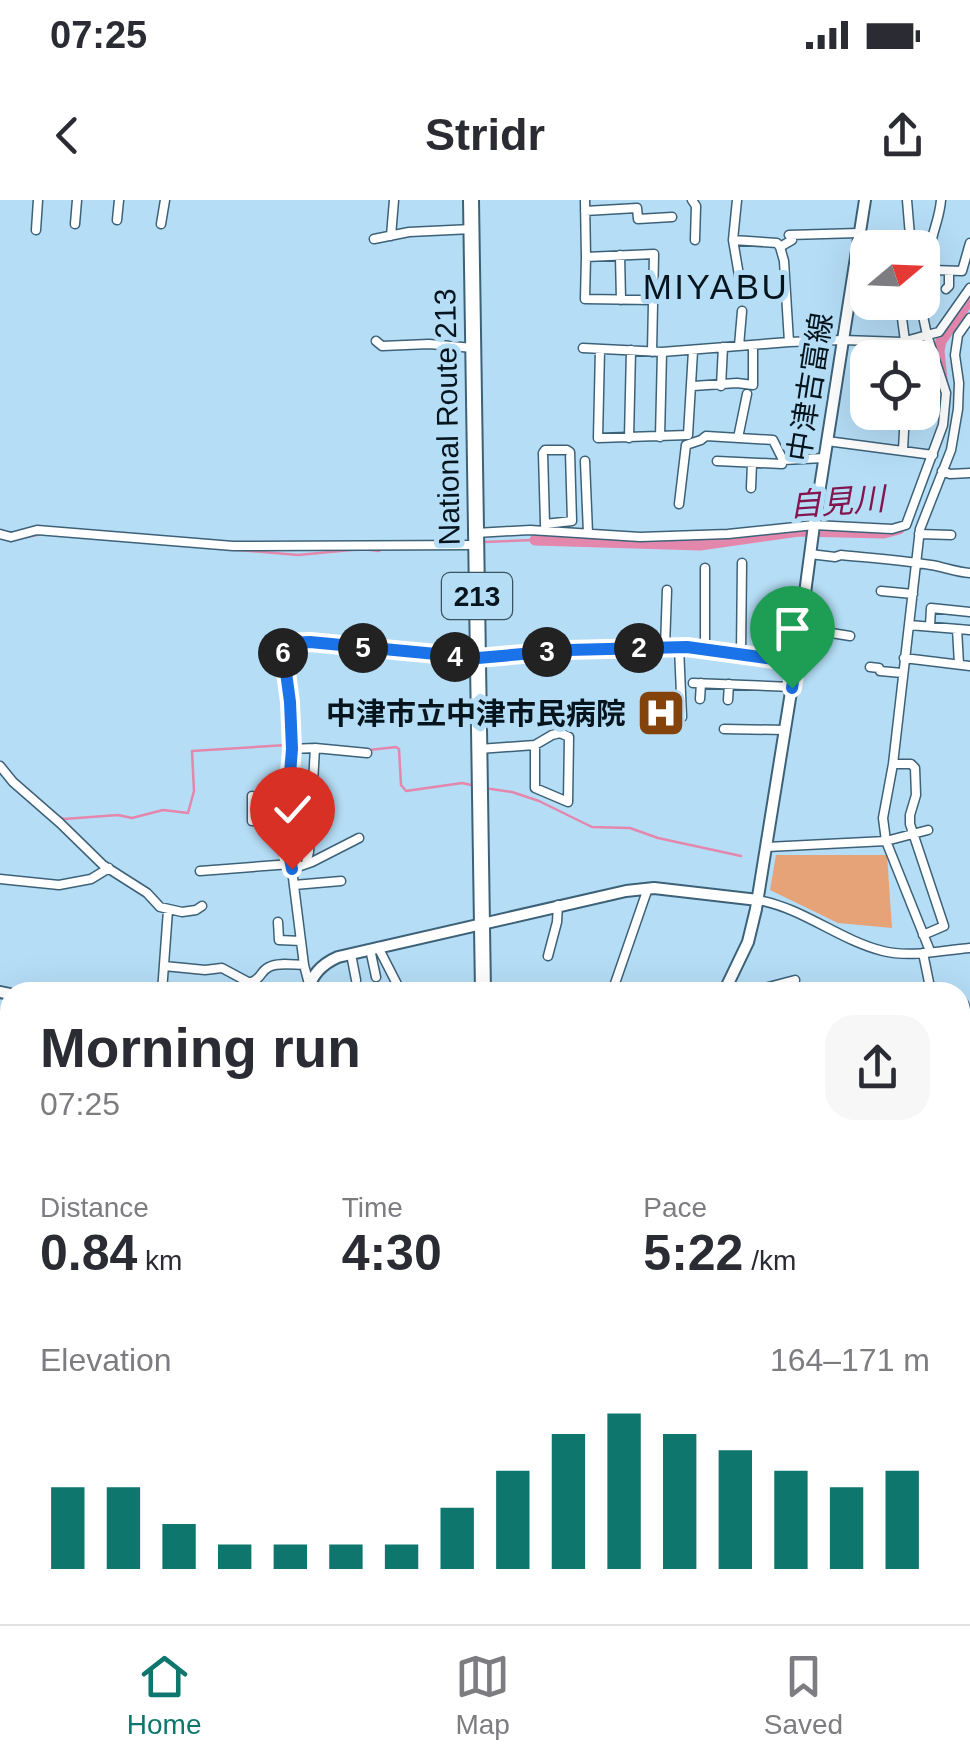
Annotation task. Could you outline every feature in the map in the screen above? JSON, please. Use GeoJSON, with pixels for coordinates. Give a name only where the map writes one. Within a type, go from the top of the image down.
{"type":"FeatureCollection","features":[{"type":"Feature","properties":{"kind":"highway","name":"National Route 213"},"geometry":{"type":"LineString","coordinates":[[471,200],[483,982]]}},
{"type":"Feature","properties":{"kind":"main road","name":"中津吉富線"},"geometry":{"type":"LineString","coordinates":[[860,230],[864,200]]}},
{"type":"Feature","properties":{"kind":"main road","name":"中津吉富線"},"geometry":{"type":"LineString","coordinates":[[729,982],[748,942],[758,900],[850,296]]}},
{"type":"Feature","properties":{"kind":"main road"},"geometry":{"type":"LineString","coordinates":[[313,982],[323,965],[351,954],[648,888],[758,900]]}},
{"type":"Feature","properties":{"kind":"street"},"geometry":{"type":"LineString","coordinates":[[36,230],[38,200]]}},
{"type":"Feature","properties":{"kind":"street"},"geometry":{"type":"LineString","coordinates":[[76,224],[77,200]]}},
{"type":"Feature","properties":{"kind":"street"},"geometry":{"type":"LineString","coordinates":[[117,220],[119,200]]}},
{"type":"Feature","properties":{"kind":"street"},"geometry":{"type":"LineString","coordinates":[[161,224],[165,200]]}},
{"type":"Feature","properties":{"kind":"street"},"geometry":{"type":"LineString","coordinates":[[391,236],[394,200]]}},
{"type":"Feature","properties":{"kind":"street"},"geometry":{"type":"LineString","coordinates":[[585,200],[585,300],[653,300]]}},
{"type":"Feature","properties":{"kind":"street"},"geometry":{"type":"LineString","coordinates":[[692,200],[696,206],[695,240]]}},
{"type":"Feature","properties":{"kind":"street"},"geometry":{"type":"LineString","coordinates":[[736,200],[733,240],[740,281]]}},
{"type":"Feature","properties":{"kind":"street"},"geometry":{"type":"LineString","coordinates":[[907,200],[910,230]]}},
{"type":"Feature","properties":{"kind":"street"},"geometry":{"type":"LineString","coordinates":[[942,200],[928,248],[933,270],[962,271],[970,243]]}},
{"type":"Feature","properties":{"kind":"street"},"geometry":{"type":"LineString","coordinates":[[585,211],[637,208],[638,219],[672,217]]}},
{"type":"Feature","properties":{"kind":"street"},"geometry":{"type":"LineString","coordinates":[[374,239],[472,229]]}},
{"type":"Feature","properties":{"kind":"street"},"geometry":{"type":"LineString","coordinates":[[780,248],[792,240],[789,235],[850,233]]}},
{"type":"Feature","properties":{"kind":"street"},"geometry":{"type":"LineString","coordinates":[[733,240],[776,243],[780,248],[789,342]]}},
{"type":"Feature","properties":{"kind":"street"},"geometry":{"type":"LineString","coordinates":[[586,257],[654,254],[660,437]]}},
{"type":"Feature","properties":{"kind":"street"},"geometry":{"type":"LineString","coordinates":[[620,255],[621,300]]}},
{"type":"Feature","properties":{"kind":"street"},"geometry":{"type":"LineString","coordinates":[[946,289],[949,272]]}},
{"type":"Feature","properties":{"kind":"street"},"geometry":{"type":"LineString","coordinates":[[909,340],[940,332],[970,288]]}},
{"type":"Feature","properties":{"kind":"street"},"geometry":{"type":"LineString","coordinates":[[739,346],[742,311]]}},
{"type":"Feature","properties":{"kind":"street"},"geometry":{"type":"LineString","coordinates":[[930,982],[923,935],[886,842],[883,818],[923,516],[951,450],[958,408],[955,355],[958,335],[970,318]]}},
{"type":"Feature","properties":{"kind":"street"},"geometry":{"type":"LineString","coordinates":[[545,527],[640,537],[728,534],[814,525],[892,529],[906,525],[943,425],[946,393],[924,320]]}},
{"type":"Feature","properties":{"kind":"street"},"geometry":{"type":"LineString","coordinates":[[583,348],[657,352],[850,340]]}},
{"type":"Feature","properties":{"kind":"street"},"geometry":{"type":"LineString","coordinates":[[376,341],[382,346],[429,344],[474,348]]}},
{"type":"Feature","properties":{"kind":"street"},"geometry":{"type":"LineString","coordinates":[[693,386],[752,384],[753,345]]}},
{"type":"Feature","properties":{"kind":"street"},"geometry":{"type":"LineString","coordinates":[[721,386],[723,347]]}},
{"type":"Feature","properties":{"kind":"street"},"geometry":{"type":"LineString","coordinates":[[600,349],[598,438],[688,435],[693,350]]}},
{"type":"Feature","properties":{"kind":"street"},"geometry":{"type":"LineString","coordinates":[[629,438],[632,350]]}},
{"type":"Feature","properties":{"kind":"street"},"geometry":{"type":"LineString","coordinates":[[941,375],[958,374]]}},
{"type":"Feature","properties":{"kind":"street"},"geometry":{"type":"LineString","coordinates":[[738,438],[747,394]]}},
{"type":"Feature","properties":{"kind":"street"},"geometry":{"type":"LineString","coordinates":[[903,450],[904,430]]}},
{"type":"Feature","properties":{"kind":"street"},"geometry":{"type":"LineString","coordinates":[[679,504],[686,445],[706,436],[773,440],[783,460]]}},
{"type":"Feature","properties":{"kind":"street"},"geometry":{"type":"LineString","coordinates":[[827,441],[933,455]]}},
{"type":"Feature","properties":{"kind":"street"},"geometry":{"type":"LineString","coordinates":[[0,534],[11,537],[37,530],[233,546],[476,539],[545,527],[572,521],[567,450],[542,453],[545,527]]}},
{"type":"Feature","properties":{"kind":"street"},"geometry":{"type":"LineString","coordinates":[[783,460],[824,458]]}},
{"type":"Feature","properties":{"kind":"street"},"geometry":{"type":"LineString","coordinates":[[586,460],[588,533]]}},
{"type":"Feature","properties":{"kind":"street"},"geometry":{"type":"LineString","coordinates":[[717,461],[782,464],[783,460]]}},
{"type":"Feature","properties":{"kind":"street"},"geometry":{"type":"LineString","coordinates":[[751,488],[752,463]]}},
{"type":"Feature","properties":{"kind":"street"},"geometry":{"type":"LineString","coordinates":[[942,470],[950,474],[970,473]]}},
{"type":"Feature","properties":{"kind":"street"},"geometry":{"type":"LineString","coordinates":[[920,534],[951,535]]}},
{"type":"Feature","properties":{"kind":"street"},"geometry":{"type":"LineString","coordinates":[[810,554],[916,562],[970,573]]}},
{"type":"Feature","properties":{"kind":"street"},"geometry":{"type":"LineString","coordinates":[[741,654],[742,563]]}},
{"type":"Feature","properties":{"kind":"street"},"geometry":{"type":"LineString","coordinates":[[705,568],[705,649]]}},
{"type":"Feature","properties":{"kind":"street"},"geometry":{"type":"LineString","coordinates":[[665,647],[667,590]]}},
{"type":"Feature","properties":{"kind":"street"},"geometry":{"type":"LineString","coordinates":[[881,591],[913,594]]}},
{"type":"Feature","properties":{"kind":"street"},"geometry":{"type":"LineString","coordinates":[[930,626],[931,608],[970,612]]}},
{"type":"Feature","properties":{"kind":"street"},"geometry":{"type":"LineString","coordinates":[[909,624],[970,630]]}},
{"type":"Feature","properties":{"kind":"street"},"geometry":{"type":"LineString","coordinates":[[800,628],[850,636]]}},
{"type":"Feature","properties":{"kind":"street"},"geometry":{"type":"LineString","coordinates":[[957,629],[959,664]]}},
{"type":"Feature","properties":{"kind":"street"},"geometry":{"type":"LineString","coordinates":[[308,982],[285,834],[292,749],[282,643],[310,642],[478,658],[568,650],[679,647],[796,662]]}},
{"type":"Feature","properties":{"kind":"street"},"geometry":{"type":"LineString","coordinates":[[679,647],[682,716]]}},
{"type":"Feature","properties":{"kind":"street"},"geometry":{"type":"LineString","coordinates":[[904,658],[970,666]]}},
{"type":"Feature","properties":{"kind":"street"},"geometry":{"type":"LineString","coordinates":[[941,662],[941,677]]}},
{"type":"Feature","properties":{"kind":"street"},"geometry":{"type":"LineString","coordinates":[[870,667],[902,673]]}},
{"type":"Feature","properties":{"kind":"street"},"geometry":{"type":"LineString","coordinates":[[700,699],[697,683],[792,688]]}},
{"type":"Feature","properties":{"kind":"street"},"geometry":{"type":"LineString","coordinates":[[728,700],[729,684]]}},
{"type":"Feature","properties":{"kind":"street"},"geometry":{"type":"LineString","coordinates":[[756,700],[757,686]]}},
{"type":"Feature","properties":{"kind":"street"},"geometry":{"type":"LineString","coordinates":[[724,729],[785,730]]}},
{"type":"Feature","properties":{"kind":"street"},"geometry":{"type":"LineString","coordinates":[[480,748],[534,745],[560,733],[568,737],[568,802],[534,788],[534,745]]}},
{"type":"Feature","properties":{"kind":"street"},"geometry":{"type":"LineString","coordinates":[[306,863],[310,852],[314,748]]}},
{"type":"Feature","properties":{"kind":"street"},"geometry":{"type":"LineString","coordinates":[[292,749],[366,754]]}},
{"type":"Feature","properties":{"kind":"street"},"geometry":{"type":"LineString","coordinates":[[892,764],[911,764],[915,768],[916,794],[910,815],[944,926],[923,935]]}},
{"type":"Feature","properties":{"kind":"street"},"geometry":{"type":"LineString","coordinates":[[0,766],[109,868],[147,893],[160,907],[190,912],[202,906]]}},
{"type":"Feature","properties":{"kind":"street"},"geometry":{"type":"LineString","coordinates":[[252,796],[252,821],[286,821]]}},
{"type":"Feature","properties":{"kind":"street"},"geometry":{"type":"LineString","coordinates":[[767,847],[886,842],[928,830]]}},
{"type":"Feature","properties":{"kind":"street"},"geometry":{"type":"LineString","coordinates":[[200,871],[292,866],[360,838]]}},
{"type":"Feature","properties":{"kind":"street"},"geometry":{"type":"LineString","coordinates":[[0,879],[60,885],[91,879],[109,868]]}},
{"type":"Feature","properties":{"kind":"street"},"geometry":{"type":"LineString","coordinates":[[294,885],[341,880]]}},
{"type":"Feature","properties":{"kind":"street"},"geometry":{"type":"LineString","coordinates":[[615,982],[648,888]]}},
{"type":"Feature","properties":{"kind":"street"},"geometry":{"type":"LineString","coordinates":[[758,900],[788,907],[883,951],[970,948]]}},
{"type":"Feature","properties":{"kind":"street"},"geometry":{"type":"LineString","coordinates":[[548,956],[558,905]]}},
{"type":"Feature","properties":{"kind":"street"},"geometry":{"type":"LineString","coordinates":[[163,982],[168,910]]}},
{"type":"Feature","properties":{"kind":"street"},"geometry":{"type":"LineString","coordinates":[[278,922],[278,940],[301,941]]}},
{"type":"Feature","properties":{"kind":"street"},"geometry":{"type":"LineString","coordinates":[[374,948],[376,977]]}},
{"type":"Feature","properties":{"kind":"street"},"geometry":{"type":"LineString","coordinates":[[374,948],[395,982]]}},
{"type":"Feature","properties":{"kind":"street"},"geometry":{"type":"LineString","coordinates":[[351,954],[356,980]]}},
{"type":"Feature","properties":{"kind":"street"},"geometry":{"type":"LineString","coordinates":[[164,966],[222,968],[250,982],[259,980],[271,966],[304,964]]}},
{"type":"Feature","properties":{"kind":"street"},"geometry":{"type":"LineString","coordinates":[[788,982],[795,980]]}},
{"type":"Feature","properties":{"kind":"shaded area"},"geometry":{"type":"Polygon","coordinates":[[[776,855],[887,855],[892,928],[838,923],[770,890],[776,855]]]}},
{"type":"Feature","properties":{"kind":"waterway","name":"自見川"},"geometry":{"type":"LineString","coordinates":[[942,380],[941,341],[970,299]]}},
{"type":"Feature","properties":{"kind":"waterway","name":"自見川"},"geometry":{"type":"LineString","coordinates":[[535,540],[700,545],[799,531],[884,533],[899,529]]}},
{"type":"Feature","properties":{"kind":"waterway"},"geometry":{"type":"LineString","coordinates":[[11,540],[42,534]]}},
{"type":"Feature","properties":{"kind":"waterway"},"geometry":{"type":"LineString","coordinates":[[105,539],[298,555],[379,551],[384,547]]}},
{"type":"Feature","properties":{"kind":"waterway"},"geometry":{"type":"LineString","coordinates":[[484,542],[535,540]]}},
{"type":"Feature","properties":{"kind":"waterway"},"geometry":{"type":"LineString","coordinates":[[58,816],[132,818],[163,810],[188,813],[194,791],[192,751],[287,745]]}},
{"type":"Feature","properties":{"kind":"waterway"},"geometry":{"type":"LineString","coordinates":[[369,750],[399,749],[401,785],[406,791],[462,783],[476,786]]}},
{"type":"Feature","properties":{"kind":"waterway"},"geometry":{"type":"LineString","coordinates":[[484,788],[539,801],[592,827],[630,828],[741,856]]}},
{"type":"Feature","properties":{"kind":"place","name":"中津市立中津市民病院"},"geometry":{"type":"Point","coordinates":[661,713]}},
{"type":"Feature","properties":{"kind":"district","name":"MIYABU"},"geometry":{"type":"Point","coordinates":[716,286]}},
{"type":"Feature","properties":{"kind":"route"},"geometry":{"type":"LineString","coordinates":[[292,869],[285,834],[292,749],[282,643],[310,642],[478,658],[568,650],[687,647],[796,662],[792,688]]}}]}
